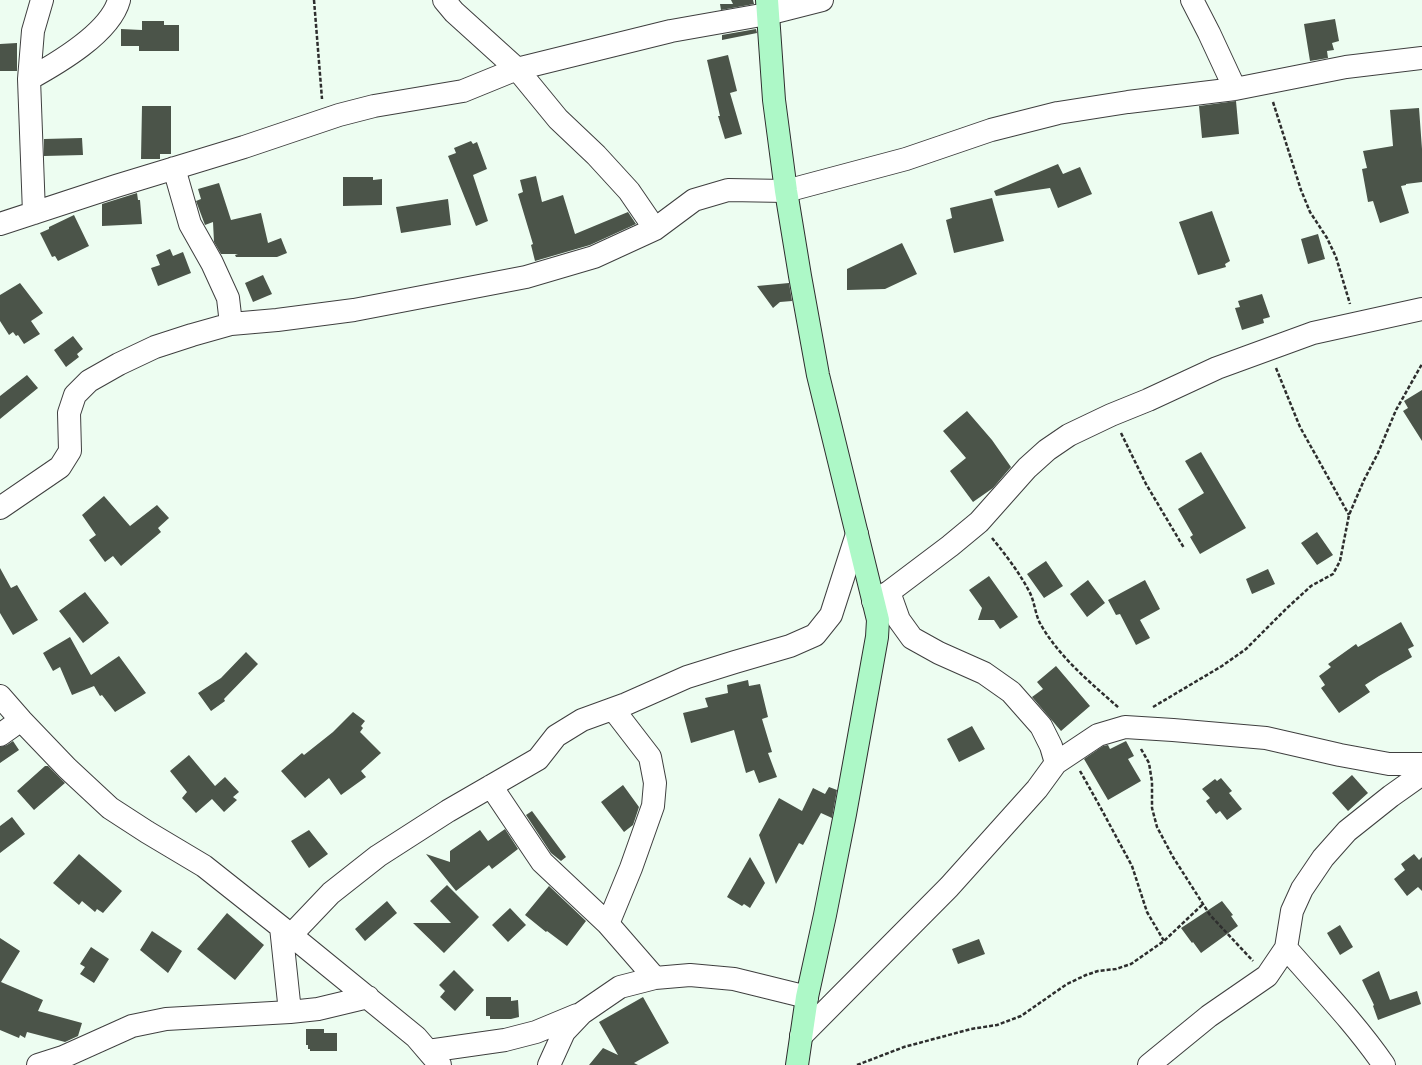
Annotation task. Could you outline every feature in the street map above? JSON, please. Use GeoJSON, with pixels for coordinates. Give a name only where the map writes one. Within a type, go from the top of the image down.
{"type":"FeatureCollection","features":[{"type":"Feature","properties":{"kind":"street"},"geometry":{"type":"LineString","coordinates":[[34,213],[29,79],[33,31],[42,0]]}},
{"type":"Feature","properties":{"kind":"street"},"geometry":{"type":"LineString","coordinates":[[29,79],[56,64],[87,41],[107,23],[119,0]]}},
{"type":"Feature","properties":{"kind":"street"},"geometry":{"type":"LineString","coordinates":[[444,0],[454,12],[517,70],[558,119],[596,155],[629,191],[655,229]]}},
{"type":"Feature","properties":{"kind":"street"},"geometry":{"type":"LineString","coordinates":[[0,224],[244,147],[323,120],[374,106],[463,91],[517,70],[767,7],[822,0]]}},
{"type":"Feature","properties":{"kind":"street"},"geometry":{"type":"LineString","coordinates":[[1192,0],[1235,89]]}},
{"type":"Feature","properties":{"kind":"street"},"geometry":{"type":"LineString","coordinates":[[767,7],[774,100],[786,191],[818,375],[857,534],[881,597],[912,638],[939,653],[984,673],[1011,692],[1041,726],[1051,746],[1063,758]]}},
{"type":"Feature","properties":{"kind":"street"},"geometry":{"type":"LineString","coordinates":[[0,508],[60,467],[70,451],[68,413],[75,395],[89,380],[155,347],[231,324],[277,320],[354,310],[526,277],[594,257],[655,229],[694,200],[728,190],[786,191],[906,159],[990,130],[1058,113],[1128,102],[1235,89],[1346,68],[1422,58]]}},
{"type":"Feature","properties":{"kind":"street"},"geometry":{"type":"LineString","coordinates":[[174,168],[190,224],[212,262],[228,298],[231,324]]}},
{"type":"Feature","properties":{"kind":"street"},"geometry":{"type":"LineString","coordinates":[[797,1065],[807,997],[846,814],[877,637],[881,597],[980,522],[1027,468],[1047,450],[1069,435],[1217,368],[1268,349],[1313,333],[1422,309]]}},
{"type":"Feature","properties":{"kind":"street"},"geometry":{"type":"LineString","coordinates":[[286,931],[378,856],[491,786],[513,775],[538,759],[556,736],[582,720],[613,709],[687,677],[790,646],[815,635],[832,615],[857,534]]}},
{"type":"Feature","properties":{"kind":"street"},"geometry":{"type":"LineString","coordinates":[[0,696],[67,768],[110,808],[204,866],[416,1037],[434,1058],[536,1032],[582,1013],[620,987],[655,978],[690,975],[734,979],[807,997]]}},
{"type":"Feature","properties":{"kind":"street"},"geometry":{"type":"LineString","coordinates":[[608,924],[631,868],[653,806],[655,783],[650,757],[613,709]]}},
{"type":"Feature","properties":{"kind":"street"},"geometry":{"type":"LineString","coordinates":[[0,735],[21,720]]}},
{"type":"Feature","properties":{"kind":"street"},"geometry":{"type":"LineString","coordinates":[[801,1036],[949,887],[1063,758],[1098,735],[1134,728],[1266,738],[1340,755],[1389,764],[1422,764]]}},
{"type":"Feature","properties":{"kind":"street"},"geometry":{"type":"LineString","coordinates":[[1149,1065],[1209,1016],[1267,976],[1286,948],[1292,911],[1302,889],[1323,858],[1352,826],[1390,796],[1422,774]]}},
{"type":"Feature","properties":{"kind":"street"},"geometry":{"type":"LineString","coordinates":[[491,786],[542,862],[608,924],[655,978]]}},
{"type":"Feature","properties":{"kind":"street"},"geometry":{"type":"LineString","coordinates":[[286,931],[290,1012]]}},
{"type":"Feature","properties":{"kind":"street"},"geometry":{"type":"LineString","coordinates":[[1286,948],[1369,1045],[1384,1065]]}},
{"type":"Feature","properties":{"kind":"street"},"geometry":{"type":"LineString","coordinates":[[38,1065],[63,1057],[132,1026],[166,1019],[290,1012],[318,1008],[368,997]]}},
{"type":"Feature","properties":{"kind":"street"},"geometry":{"type":"LineString","coordinates":[[549,1065],[564,1032],[582,1013]]}},
{"type":"Feature","properties":{"kind":"path"},"geometry":{"type":"LineString","coordinates":[[314,0],[323,120]]}},
{"type":"Feature","properties":{"kind":"path"},"geometry":{"type":"LineString","coordinates":[[1268,82],[1301,190],[1310,212],[1327,238],[1336,257],[1342,273],[1355,323]]}},
{"type":"Feature","properties":{"kind":"path"},"geometry":{"type":"LineString","coordinates":[[1268,349],[1300,427],[1349,515]]}},
{"type":"Feature","properties":{"kind":"path"},"geometry":{"type":"LineString","coordinates":[[1152,708],[1222,666],[1246,649],[1311,586],[1333,574],[1340,561],[1349,515],[1396,410],[1422,364]]}},
{"type":"Feature","properties":{"kind":"path"},"geometry":{"type":"LineString","coordinates":[[1112,415],[1146,484],[1184,548]]}},
{"type":"Feature","properties":{"kind":"path"},"geometry":{"type":"LineString","coordinates":[[980,522],[1017,571],[1029,591],[1034,602],[1040,624],[1075,668],[1134,728],[1141,748],[1149,763],[1152,782],[1152,808],[1157,827],[1173,857],[1210,915],[1267,976]]}},
{"type":"Feature","properties":{"kind":"path"},"geometry":{"type":"LineString","coordinates":[[1063,758],[1098,802],[1128,859],[1147,912],[1164,941]]}},
{"type":"Feature","properties":{"kind":"path"},"geometry":{"type":"LineString","coordinates":[[857,1065],[904,1047],[971,1029],[997,1025],[1021,1016],[1067,984],[1098,971],[1116,969],[1130,964],[1164,941],[1203,904]]}},
{"type":"Feature","properties":{"kind":"building"},"geometry":{"type":"Polygon","coordinates":[[[731,0],[753,0],[754,4],[721,10],[720,4],[733,4],[731,0]]]}},
{"type":"Feature","properties":{"kind":"building"},"geometry":{"type":"Polygon","coordinates":[[[1335,19],[1339,41],[1332,43],[1334,50],[1327,51],[1328,58],[1310,61],[1304,24],[1335,19]]]}},
{"type":"Feature","properties":{"kind":"building"},"geometry":{"type":"Polygon","coordinates":[[[142,21],[164,21],[164,25],[179,25],[179,51],[139,51],[139,46],[121,46],[121,29],[142,30],[142,21]]]}},
{"type":"Feature","properties":{"kind":"building"},"geometry":{"type":"Polygon","coordinates":[[[756,29],[757,33],[722,40],[722,35],[756,29]]]}},
{"type":"Feature","properties":{"kind":"building"},"geometry":{"type":"Polygon","coordinates":[[[17,43],[17,71],[0,71],[0,44],[17,43]]]}},
{"type":"Feature","properties":{"kind":"building"},"geometry":{"type":"Polygon","coordinates":[[[728,55],[737,91],[730,93],[742,134],[725,139],[718,116],[720,116],[707,60],[728,55]]]}},
{"type":"Feature","properties":{"kind":"building"},"geometry":{"type":"Polygon","coordinates":[[[1236,101],[1239,134],[1202,138],[1199,106],[1236,101]]]}},
{"type":"Feature","properties":{"kind":"building"},"geometry":{"type":"Polygon","coordinates":[[[142,106],[171,106],[171,154],[160,154],[160,159],[141,159],[142,106]]]}},
{"type":"Feature","properties":{"kind":"building"},"geometry":{"type":"Polygon","coordinates":[[[1419,108],[1422,149],[1422,182],[1401,186],[1409,213],[1380,223],[1373,201],[1368,202],[1362,169],[1367,168],[1363,151],[1393,146],[1390,110],[1419,108]]]}},
{"type":"Feature","properties":{"kind":"building"},"geometry":{"type":"Polygon","coordinates":[[[82,138],[83,155],[44,156],[44,139],[82,138]]]}},
{"type":"Feature","properties":{"kind":"building"},"geometry":{"type":"Polygon","coordinates":[[[471,141],[473,144],[477,142],[487,169],[473,175],[488,221],[476,226],[448,156],[456,153],[454,148],[471,141]]]}},
{"type":"Feature","properties":{"kind":"building"},"geometry":{"type":"Polygon","coordinates":[[[1058,164],[1063,174],[1080,167],[1092,194],[1058,208],[1050,188],[996,196],[994,191],[1058,164]]]}},
{"type":"Feature","properties":{"kind":"building"},"geometry":{"type":"Polygon","coordinates":[[[536,176],[542,202],[563,195],[575,234],[628,212],[636,224],[590,245],[535,261],[531,245],[533,244],[518,194],[523,192],[520,180],[536,176]]]}},
{"type":"Feature","properties":{"kind":"building"},"geometry":{"type":"Polygon","coordinates":[[[343,177],[373,177],[373,180],[382,179],[382,205],[343,206],[343,177]]]}},
{"type":"Feature","properties":{"kind":"building"},"geometry":{"type":"Polygon","coordinates":[[[219,183],[231,220],[261,213],[268,243],[281,238],[287,253],[277,257],[236,257],[235,255],[238,254],[221,254],[214,242],[213,222],[205,225],[196,201],[201,199],[198,189],[219,183]]]}},
{"type":"Feature","properties":{"kind":"building"},"geometry":{"type":"Polygon","coordinates":[[[137,193],[138,200],[140,200],[142,224],[102,226],[102,204],[137,193]]]}},
{"type":"Feature","properties":{"kind":"building"},"geometry":{"type":"Polygon","coordinates":[[[992,198],[1004,241],[954,253],[946,220],[952,218],[950,208],[992,198]]]}},
{"type":"Feature","properties":{"kind":"building"},"geometry":{"type":"Polygon","coordinates":[[[448,199],[451,225],[401,233],[396,207],[448,199]]]}},
{"type":"Feature","properties":{"kind":"building"},"geometry":{"type":"Polygon","coordinates":[[[1212,211],[1230,261],[1225,264],[1226,267],[1198,275],[1179,222],[1212,211]]]}},
{"type":"Feature","properties":{"kind":"building"},"geometry":{"type":"Polygon","coordinates":[[[74,215],[89,246],[58,261],[55,256],[52,257],[40,233],[74,215]]]}},
{"type":"Feature","properties":{"kind":"building"},"geometry":{"type":"Polygon","coordinates":[[[1318,234],[1325,259],[1308,264],[1301,239],[1318,234]]]}},
{"type":"Feature","properties":{"kind":"building"},"geometry":{"type":"Polygon","coordinates":[[[902,243],[917,274],[885,289],[847,290],[847,269],[902,243]]]}},
{"type":"Feature","properties":{"kind":"building"},"geometry":{"type":"Polygon","coordinates":[[[170,249],[173,256],[183,252],[191,273],[158,286],[151,268],[160,265],[156,255],[170,249]]]}},
{"type":"Feature","properties":{"kind":"building"},"geometry":{"type":"Polygon","coordinates":[[[263,275],[272,294],[253,302],[245,283],[263,275]]]}},
{"type":"Feature","properties":{"kind":"building"},"geometry":{"type":"Polygon","coordinates":[[[20,283],[43,313],[31,321],[40,334],[24,344],[18,335],[16,336],[13,332],[9,335],[0,321],[0,295],[20,283]]]}},
{"type":"Feature","properties":{"kind":"building"},"geometry":{"type":"Polygon","coordinates":[[[789,283],[792,301],[780,302],[773,308],[757,286],[789,283]]]}},
{"type":"Feature","properties":{"kind":"building"},"geometry":{"type":"Polygon","coordinates":[[[1262,294],[1270,317],[1263,319],[1264,323],[1242,330],[1235,308],[1240,307],[1238,301],[1262,294]]]}},
{"type":"Feature","properties":{"kind":"building"},"geometry":{"type":"Polygon","coordinates":[[[73,336],[83,349],[77,354],[79,357],[66,367],[54,350],[73,336]]]}},
{"type":"Feature","properties":{"kind":"building"},"geometry":{"type":"Polygon","coordinates":[[[27,375],[38,388],[0,419],[0,396],[27,375]]]}},
{"type":"Feature","properties":{"kind":"building"},"geometry":{"type":"Polygon","coordinates":[[[1422,390],[1422,441],[1403,411],[1408,408],[1404,401],[1422,390]]]}},
{"type":"Feature","properties":{"kind":"building"},"geometry":{"type":"Polygon","coordinates":[[[967,411],[992,440],[1011,467],[993,488],[973,502],[950,471],[966,458],[943,431],[967,411]]]}},
{"type":"Feature","properties":{"kind":"building"},"geometry":{"type":"Polygon","coordinates":[[[1201,452],[1246,528],[1200,554],[1190,537],[1193,535],[1178,509],[1204,493],[1185,461],[1201,452]]]}},
{"type":"Feature","properties":{"kind":"building"},"geometry":{"type":"Polygon","coordinates":[[[104,496],[130,526],[157,505],[169,518],[158,528],[161,532],[121,566],[113,556],[105,562],[89,540],[96,535],[82,515],[104,496]]]}},
{"type":"Feature","properties":{"kind":"building"},"geometry":{"type":"Polygon","coordinates":[[[1317,532],[1333,555],[1317,565],[1301,543],[1317,532]]]}},
{"type":"Feature","properties":{"kind":"building"},"geometry":{"type":"Polygon","coordinates":[[[1046,561],[1063,586],[1044,598],[1027,574],[1046,561]]]}},
{"type":"Feature","properties":{"kind":"building"},"geometry":{"type":"Polygon","coordinates":[[[0,568],[11,588],[17,585],[38,620],[13,635],[0,613],[0,568]]]}},
{"type":"Feature","properties":{"kind":"building"},"geometry":{"type":"Polygon","coordinates":[[[1268,569],[1275,584],[1252,594],[1246,579],[1268,569]]]}},
{"type":"Feature","properties":{"kind":"building"},"geometry":{"type":"Polygon","coordinates":[[[989,576],[1018,617],[1000,629],[994,620],[978,620],[982,608],[969,590],[989,576]]]}},
{"type":"Feature","properties":{"kind":"building"},"geometry":{"type":"Polygon","coordinates":[[[1088,580],[1105,603],[1087,617],[1070,594],[1088,580]]]}},
{"type":"Feature","properties":{"kind":"building"},"geometry":{"type":"Polygon","coordinates":[[[1145,580],[1160,609],[1140,620],[1150,638],[1136,645],[1120,614],[1116,615],[1108,600],[1145,580]]]}},
{"type":"Feature","properties":{"kind":"building"},"geometry":{"type":"Polygon","coordinates":[[[85,592],[109,623],[83,643],[59,611],[85,592]]]}},
{"type":"Feature","properties":{"kind":"building"},"geometry":{"type":"Polygon","coordinates":[[[1401,622],[1414,646],[1408,649],[1412,657],[1365,685],[1370,692],[1339,713],[1321,688],[1325,685],[1319,676],[1331,667],[1328,664],[1356,644],[1358,647],[1401,622]]]}},
{"type":"Feature","properties":{"kind":"building"},"geometry":{"type":"Polygon","coordinates":[[[70,637],[91,675],[119,656],[146,693],[115,712],[102,695],[100,696],[94,686],[72,695],[60,667],[53,671],[43,653],[70,637]]]}},
{"type":"Feature","properties":{"kind":"building"},"geometry":{"type":"Polygon","coordinates":[[[246,652],[258,664],[224,699],[225,701],[211,711],[198,693],[221,678],[246,652]]]}},
{"type":"Feature","properties":{"kind":"building"},"geometry":{"type":"Polygon","coordinates":[[[1056,666],[1090,706],[1061,731],[1032,697],[1043,689],[1037,682],[1056,666]]]}},
{"type":"Feature","properties":{"kind":"building"},"geometry":{"type":"Polygon","coordinates":[[[748,680],[749,686],[760,684],[768,717],[762,719],[772,752],[768,753],[777,777],[759,783],[754,770],[746,773],[734,730],[691,743],[683,713],[708,707],[705,698],[728,693],[727,685],[748,680]]]}},
{"type":"Feature","properties":{"kind":"building"},"geometry":{"type":"Polygon","coordinates":[[[353,712],[365,721],[361,726],[363,728],[360,732],[381,753],[361,771],[366,777],[341,795],[329,778],[305,798],[281,771],[302,753],[304,755],[333,732],[353,712]]]}},
{"type":"Feature","properties":{"kind":"building"},"geometry":{"type":"Polygon","coordinates":[[[972,726],[985,749],[959,762],[947,739],[972,726]]]}},
{"type":"Feature","properties":{"kind":"building"},"geometry":{"type":"Polygon","coordinates":[[[13,741],[19,750],[0,763],[0,747],[13,741]]]}},
{"type":"Feature","properties":{"kind":"building"},"geometry":{"type":"Polygon","coordinates":[[[1126,741],[1134,756],[1128,759],[1141,781],[1108,800],[1084,759],[1103,746],[1108,745],[1110,749],[1126,741]]]}},
{"type":"Feature","properties":{"kind":"building"},"geometry":{"type":"Polygon","coordinates":[[[189,755],[215,786],[225,777],[239,792],[233,797],[237,800],[224,812],[212,799],[196,813],[182,798],[187,792],[170,771],[189,755]]]}},
{"type":"Feature","properties":{"kind":"building"},"geometry":{"type":"Polygon","coordinates":[[[45,766],[48,766],[65,783],[34,810],[17,791],[45,766]]]}},
{"type":"Feature","properties":{"kind":"building"},"geometry":{"type":"Polygon","coordinates":[[[1352,775],[1368,793],[1348,811],[1332,793],[1352,775]]]}},
{"type":"Feature","properties":{"kind":"building"},"geometry":{"type":"Polygon","coordinates":[[[1221,778],[1232,791],[1229,793],[1242,809],[1227,820],[1220,811],[1216,814],[1206,801],[1210,798],[1202,789],[1215,779],[1217,781],[1221,778]]]}},
{"type":"Feature","properties":{"kind":"building"},"geometry":{"type":"Polygon","coordinates":[[[623,785],[639,807],[633,825],[624,832],[601,802],[623,785]]]}},
{"type":"Feature","properties":{"kind":"building"},"geometry":{"type":"Polygon","coordinates":[[[829,787],[837,790],[832,818],[821,813],[803,845],[799,843],[776,884],[759,835],[779,798],[802,811],[813,788],[825,794],[829,787]]]}},
{"type":"Feature","properties":{"kind":"building"},"geometry":{"type":"Polygon","coordinates":[[[532,811],[566,857],[561,861],[551,853],[526,815],[532,811]]]}},
{"type":"Feature","properties":{"kind":"building"},"geometry":{"type":"Polygon","coordinates":[[[12,817],[25,834],[0,853],[0,826],[12,817]]]}},
{"type":"Feature","properties":{"kind":"building"},"geometry":{"type":"Polygon","coordinates":[[[505,829],[518,849],[492,869],[489,865],[456,891],[426,854],[450,862],[450,851],[480,830],[488,841],[505,829]]]}},
{"type":"Feature","properties":{"kind":"building"},"geometry":{"type":"Polygon","coordinates":[[[309,830],[328,854],[309,868],[291,841],[309,830]]]}},
{"type":"Feature","properties":{"kind":"building"},"geometry":{"type":"Polygon","coordinates":[[[79,854],[122,891],[103,913],[97,909],[95,912],[82,901],[79,905],[53,883],[79,854]]]}},
{"type":"Feature","properties":{"kind":"building"},"geometry":{"type":"Polygon","coordinates":[[[1414,854],[1419,860],[1422,857],[1422,891],[1418,887],[1407,896],[1394,879],[1405,870],[1401,864],[1414,854]]]}},
{"type":"Feature","properties":{"kind":"building"},"geometry":{"type":"Polygon","coordinates":[[[750,857],[765,883],[750,908],[744,904],[742,906],[727,897],[750,857]]]}},
{"type":"Feature","properties":{"kind":"building"},"geometry":{"type":"Polygon","coordinates":[[[447,885],[479,917],[444,953],[413,923],[451,923],[430,901],[447,885]]]}},
{"type":"Feature","properties":{"kind":"building"},"geometry":{"type":"Polygon","coordinates":[[[549,886],[586,921],[567,946],[547,931],[546,932],[525,915],[549,886]]]}},
{"type":"Feature","properties":{"kind":"building"},"geometry":{"type":"Polygon","coordinates":[[[387,901],[397,913],[365,941],[355,929],[387,901]]]}},
{"type":"Feature","properties":{"kind":"building"},"geometry":{"type":"Polygon","coordinates":[[[1222,901],[1233,915],[1231,916],[1238,926],[1201,953],[1181,928],[1222,901]]]}},
{"type":"Feature","properties":{"kind":"building"},"geometry":{"type":"Polygon","coordinates":[[[510,908],[526,925],[508,942],[492,925],[510,908]]]}},
{"type":"Feature","properties":{"kind":"building"},"geometry":{"type":"Polygon","coordinates":[[[227,913],[264,945],[235,980],[197,949],[227,913]]]}},
{"type":"Feature","properties":{"kind":"building"},"geometry":{"type":"Polygon","coordinates":[[[1340,925],[1353,947],[1340,955],[1327,933],[1340,925]]]}},
{"type":"Feature","properties":{"kind":"building"},"geometry":{"type":"Polygon","coordinates":[[[152,931],[182,951],[168,973],[140,950],[152,931]]]}},
{"type":"Feature","properties":{"kind":"building"},"geometry":{"type":"Polygon","coordinates":[[[0,938],[20,951],[1,982],[43,1000],[38,1011],[82,1023],[78,1036],[65,1042],[27,1032],[25,1038],[20,1035],[19,1038],[0,1030],[0,938]]]}},
{"type":"Feature","properties":{"kind":"building"},"geometry":{"type":"Polygon","coordinates":[[[979,939],[985,954],[958,964],[952,949],[979,939]]]}},
{"type":"Feature","properties":{"kind":"building"},"geometry":{"type":"Polygon","coordinates":[[[91,947],[109,959],[94,983],[80,974],[85,967],[80,964],[91,947]]]}},
{"type":"Feature","properties":{"kind":"building"},"geometry":{"type":"Polygon","coordinates":[[[454,970],[474,990],[455,1011],[440,997],[445,991],[439,985],[454,970]]]}},
{"type":"Feature","properties":{"kind":"building"},"geometry":{"type":"Polygon","coordinates":[[[1379,971],[1390,1000],[1417,991],[1421,1004],[1378,1020],[1373,1006],[1374,1005],[1362,980],[1379,971]]]}},
{"type":"Feature","properties":{"kind":"building"},"geometry":{"type":"Polygon","coordinates":[[[486,997],[511,997],[511,1001],[518,1000],[519,1017],[511,1019],[490,1019],[490,1016],[486,1016],[486,997]]]}},
{"type":"Feature","properties":{"kind":"building"},"geometry":{"type":"Polygon","coordinates":[[[643,997],[669,1043],[634,1063],[638,1065],[589,1065],[603,1048],[618,1055],[599,1022],[643,997]]]}},
{"type":"Feature","properties":{"kind":"building"},"geometry":{"type":"Polygon","coordinates":[[[306,1029],[324,1029],[324,1033],[337,1033],[337,1051],[310,1051],[310,1049],[308,1049],[308,1045],[306,1045],[306,1029]]]}}]}
